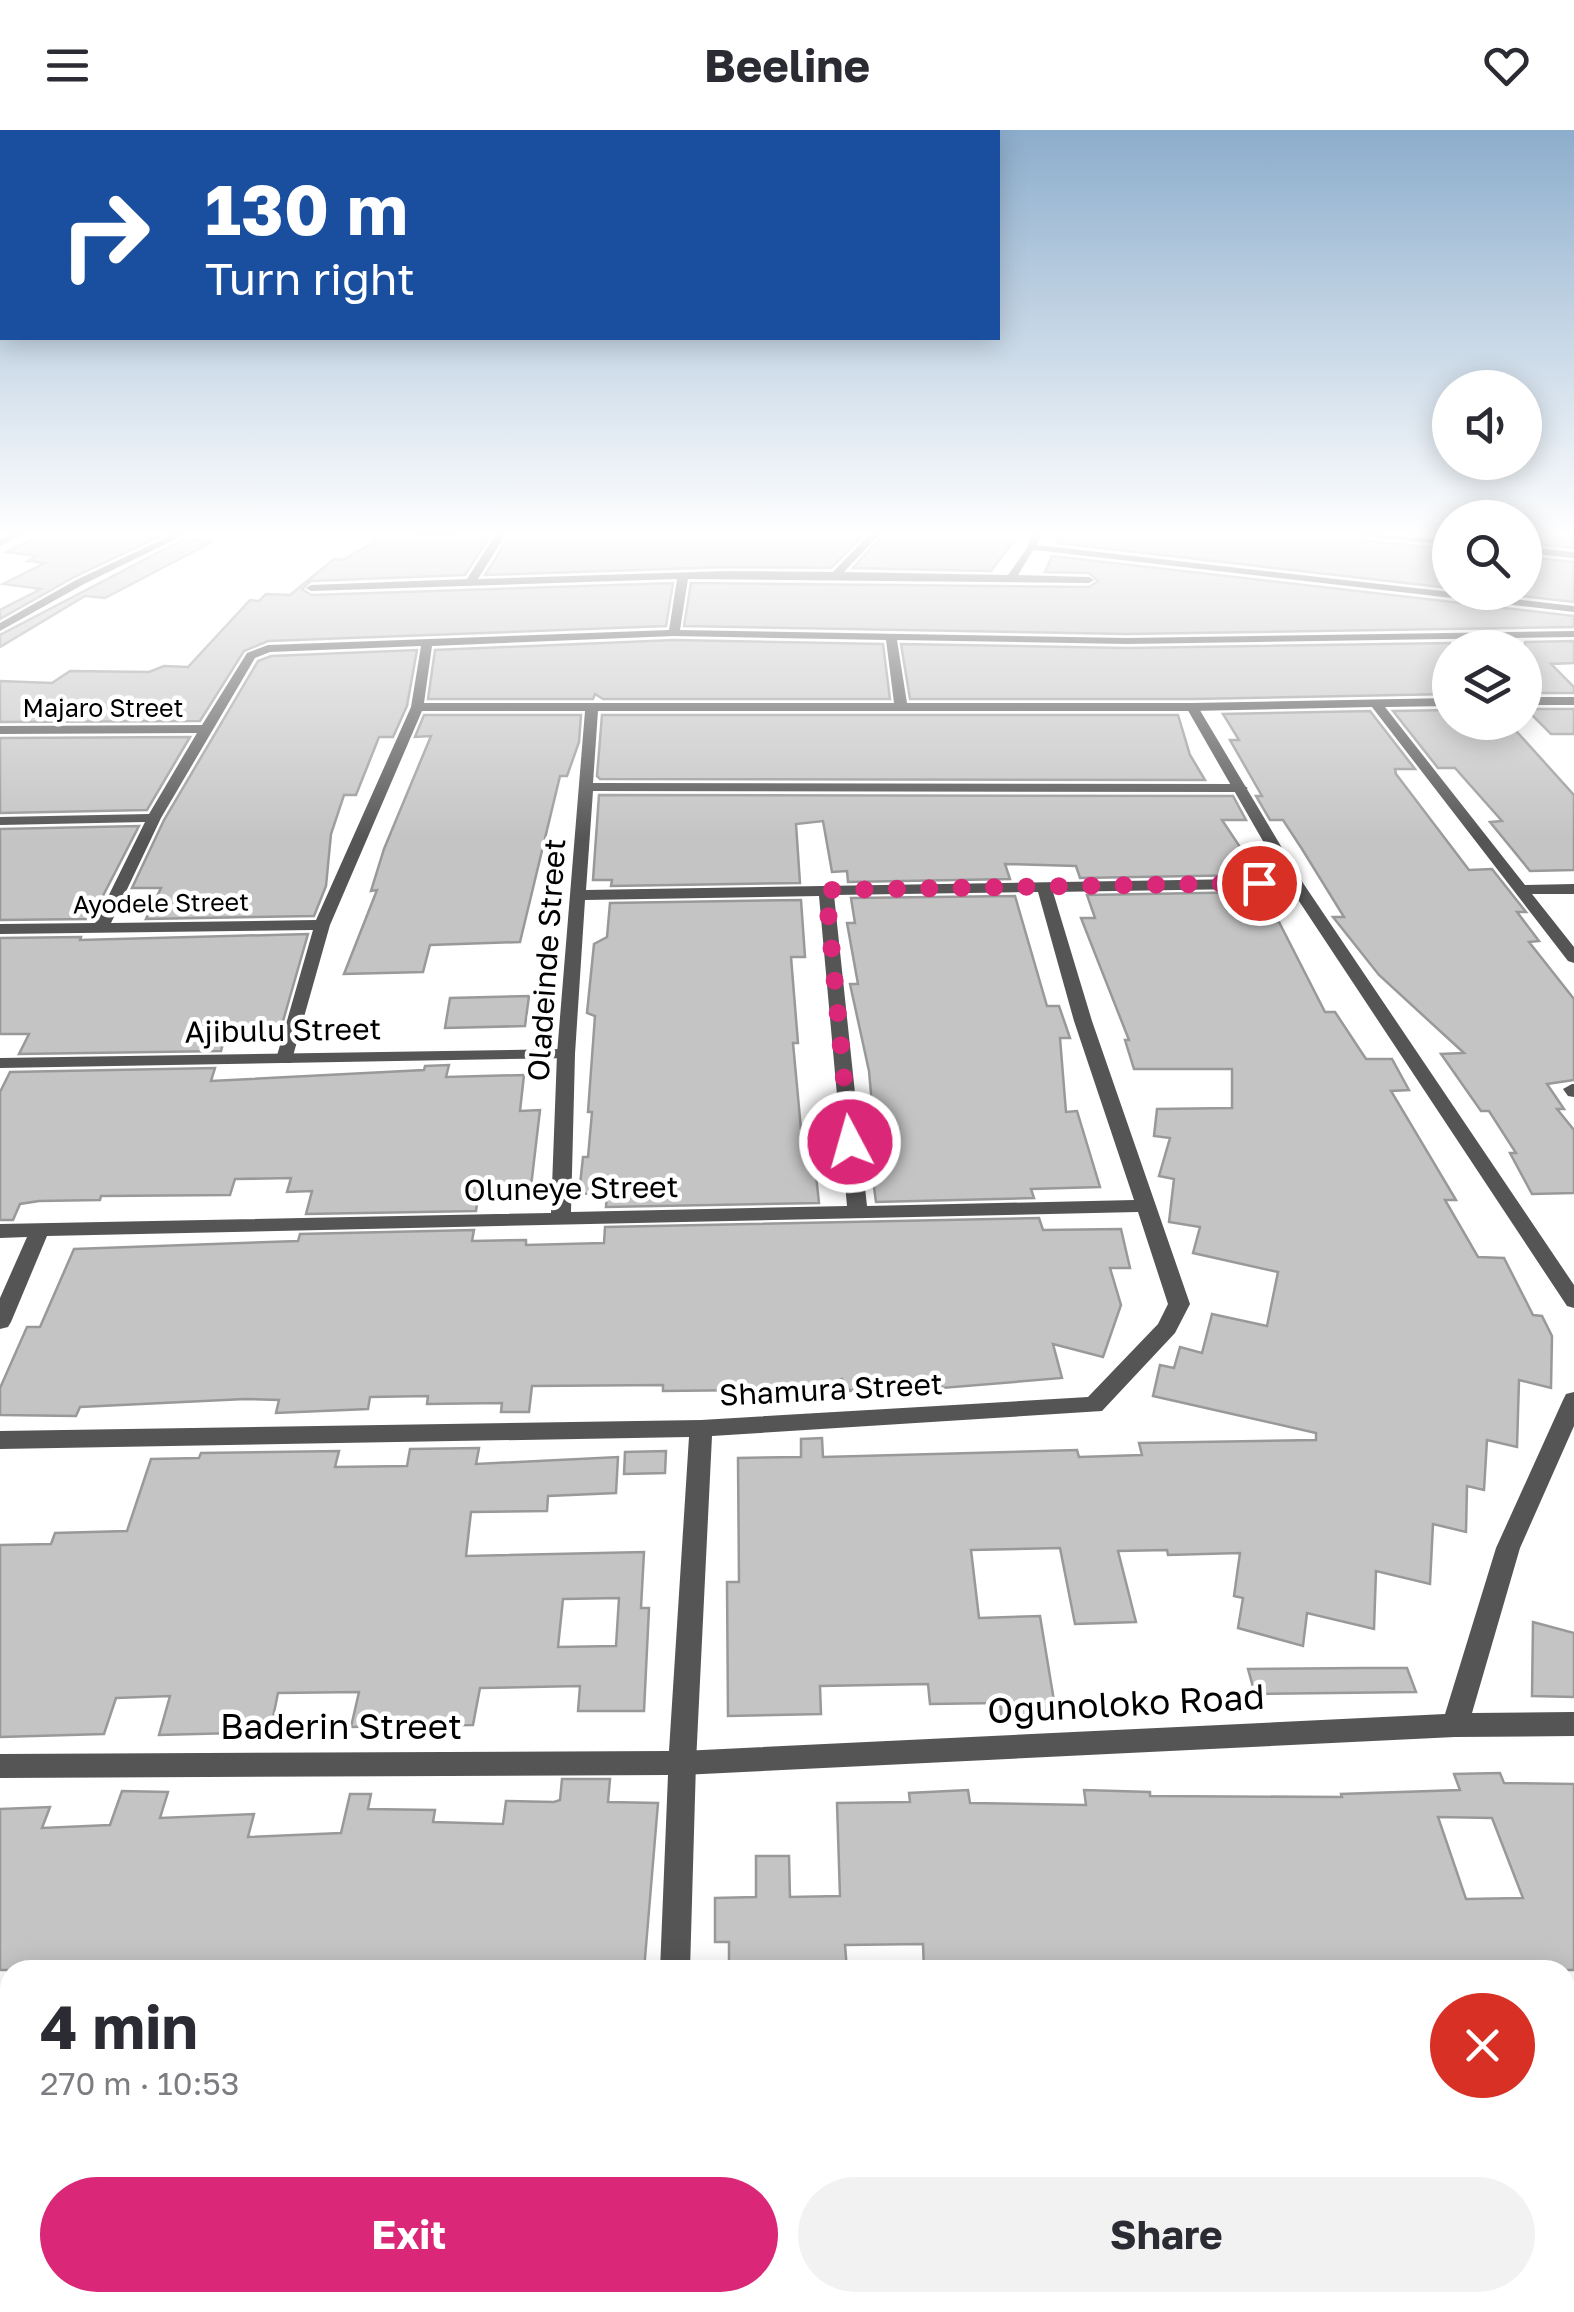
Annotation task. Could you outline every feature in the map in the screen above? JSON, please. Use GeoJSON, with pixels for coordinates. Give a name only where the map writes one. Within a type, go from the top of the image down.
{"type":"FeatureCollection","features":[{"type":"Feature","properties":{"kind":"street"},"geometry":{"type":"LineString","coordinates":[[100,930],[154,818],[257,652],[588,636]]}},
{"type":"Feature","properties":{"kind":"street"},"geometry":{"type":"LineString","coordinates":[[882,636],[1127,641],[1457,636]]}},
{"type":"Feature","properties":{"kind":"street"},"geometry":{"type":"LineString","coordinates":[[891,636],[901,706]]}},
{"type":"Feature","properties":{"kind":"street"},"geometry":{"type":"LineString","coordinates":[[285,1059],[322,925],[416,707],[427,643]]}},
{"type":"Feature","properties":{"kind":"street"},"geometry":{"type":"LineString","coordinates":[[1542,701],[1574,701]]}},
{"type":"Feature","properties":{"kind":"street"},"geometry":{"type":"LineString","coordinates":[[416,707],[1192,707],[1432,702]]}},
{"type":"Feature","properties":{"kind":"street"},"geometry":{"type":"LineString","coordinates":[[1376,703],[1574,958]]}},
{"type":"Feature","properties":{"kind":"street","name":"Oladeinde Street"},"geometry":{"type":"LineString","coordinates":[[561,1219],[566,1054],[592,706]]}},
{"type":"Feature","properties":{"kind":"street"},"geometry":{"type":"LineString","coordinates":[[1192,707],[1294,882],[1574,1301]]}},
{"type":"Feature","properties":{"kind":"street","name":"Majaro Street"},"geometry":{"type":"LineString","coordinates":[[0,730],[206,730]]}},
{"type":"Feature","properties":{"kind":"street"},"geometry":{"type":"LineString","coordinates":[[586,787],[1241,788]]}},
{"type":"Feature","properties":{"kind":"street"},"geometry":{"type":"LineString","coordinates":[[0,822],[154,818]]}},
{"type":"Feature","properties":{"kind":"street"},"geometry":{"type":"LineString","coordinates":[[580,895],[1294,882]]}},
{"type":"Feature","properties":{"kind":"street","name":"Shamura Street"},"geometry":{"type":"LineString","coordinates":[[0,1440],[701,1428],[1094,1405],[1167,1328],[1179,1304],[1144,1206],[1044,887]]}},
{"type":"Feature","properties":{"kind":"street"},"geometry":{"type":"LineString","coordinates":[[826,890],[858,1213]]}},
{"type":"Feature","properties":{"kind":"street"},"geometry":{"type":"LineString","coordinates":[[1522,890],[1574,890]]}},
{"type":"Feature","properties":{"kind":"street","name":"Ayodele Street"},"geometry":{"type":"LineString","coordinates":[[0,929],[322,925]]}},
{"type":"Feature","properties":{"kind":"street","name":"Ajibulu Street"},"geometry":{"type":"LineString","coordinates":[[0,1063],[566,1054]]}},
{"type":"Feature","properties":{"kind":"street","name":"Oluneye Street"},"geometry":{"type":"LineString","coordinates":[[0,1231],[1144,1206]]}},
{"type":"Feature","properties":{"kind":"street"},"geometry":{"type":"LineString","coordinates":[[0,1322],[40,1230]]}},
{"type":"Feature","properties":{"kind":"street"},"geometry":{"type":"LineString","coordinates":[[1455,1725],[1508,1548],[1574,1400]]}},
{"type":"Feature","properties":{"kind":"street"},"geometry":{"type":"LineString","coordinates":[[675,1960],[701,1428]]}},
{"type":"Feature","properties":{"kind":"street","name":"Ogunoloko Road"},"geometry":{"type":"LineString","coordinates":[[682,1763],[1455,1725],[1574,1724]]}},
{"type":"Feature","properties":{"kind":"street","name":"Baderin Street"},"geometry":{"type":"LineString","coordinates":[[0,1766],[682,1763]]}},
{"type":"Feature","properties":{"kind":"building"},"geometry":{"type":"Polygon","coordinates":[[[0,636],[19,636],[0,647],[0,636]]]}},
{"type":"Feature","properties":{"kind":"building"},"geometry":{"type":"Polygon","coordinates":[[[217,636],[405,636],[268,641],[244,651],[200,721],[0,722],[0,681],[52,683],[70,671],[149,672],[164,666],[188,667],[217,636]]]}},
{"type":"Feature","properties":{"kind":"building"},"geometry":{"type":"Polygon","coordinates":[[[674,640],[883,644],[890,699],[603,699],[595,694],[593,699],[428,699],[435,650],[674,640]]]}},
{"type":"Feature","properties":{"kind":"building"},"geometry":{"type":"Polygon","coordinates":[[[1574,641],[1574,663],[1551,664],[1574,687],[1574,693],[1542,693],[1542,642],[1574,641]]]}},
{"type":"Feature","properties":{"kind":"building"},"geometry":{"type":"Polygon","coordinates":[[[1432,643],[1432,694],[910,699],[901,644],[1127,648],[1432,643]]]}},
{"type":"Feature","properties":{"kind":"building"},"geometry":{"type":"Polygon","coordinates":[[[417,650],[407,706],[393,737],[379,737],[356,795],[344,795],[331,834],[326,886],[314,916],[146,919],[161,888],[132,888],[164,820],[258,661],[271,656],[417,650]]]}},
{"type":"Feature","properties":{"kind":"building"},"geometry":{"type":"Polygon","coordinates":[[[1542,709],[1574,709],[1574,734],[1551,734],[1542,725],[1542,709]]]}},
{"type":"Feature","properties":{"kind":"building"},"geometry":{"type":"Polygon","coordinates":[[[1432,710],[1432,740],[1524,740],[1574,795],[1574,870],[1530,871],[1490,822],[1502,821],[1455,768],[1438,768],[1393,711],[1432,710]]]}},
{"type":"Feature","properties":{"kind":"building"},"geometry":{"type":"Polygon","coordinates":[[[1370,711],[1415,769],[1395,769],[1396,774],[1469,870],[1492,869],[1526,912],[1517,912],[1539,941],[1529,942],[1574,999],[1574,1080],[1547,1084],[1564,1109],[1557,1109],[1574,1130],[1574,1193],[1532,1194],[1510,1153],[1516,1153],[1489,1111],[1481,1111],[1441,1054],[1464,1053],[1379,975],[1333,917],[1344,917],[1283,820],[1270,820],[1256,796],[1262,796],[1230,740],[1239,740],[1223,714],[1370,711]]]}},
{"type":"Feature","properties":{"kind":"building"},"geometry":{"type":"Polygon","coordinates":[[[424,715],[581,715],[579,742],[567,776],[560,776],[520,942],[430,945],[423,972],[344,974],[377,890],[371,891],[384,849],[431,736],[415,737],[424,715]]]}},
{"type":"Feature","properties":{"kind":"building"},"geometry":{"type":"Polygon","coordinates":[[[602,715],[1178,715],[1190,755],[1205,780],[600,779],[597,776],[602,715]]]}},
{"type":"Feature","properties":{"kind":"building"},"geometry":{"type":"Polygon","coordinates":[[[190,737],[147,810],[0,813],[0,738],[190,737]]]}},
{"type":"Feature","properties":{"kind":"building"},"geometry":{"type":"Polygon","coordinates":[[[599,795],[1233,796],[1246,820],[1222,820],[1252,865],[1244,865],[1249,875],[1080,878],[1076,866],[1005,864],[1010,879],[848,882],[847,871],[832,872],[823,821],[796,824],[800,883],[611,886],[612,880],[593,880],[599,795]]]}},
{"type":"Feature","properties":{"kind":"building"},"geometry":{"type":"Polygon","coordinates":[[[139,826],[91,919],[0,920],[0,829],[139,826]]]}},
{"type":"Feature","properties":{"kind":"building"},"geometry":{"type":"Polygon","coordinates":[[[1259,892],[1274,922],[1279,922],[1325,1012],[1335,1012],[1366,1059],[1392,1059],[1409,1090],[1391,1091],[1456,1200],[1445,1200],[1478,1257],[1504,1258],[1533,1315],[1542,1316],[1552,1336],[1551,1388],[1519,1380],[1517,1447],[1487,1440],[1484,1490],[1467,1486],[1466,1532],[1433,1524],[1430,1584],[1376,1571],[1374,1629],[1307,1613],[1303,1646],[1238,1628],[1243,1598],[1234,1596],[1240,1553],[1168,1555],[1167,1550],[1118,1551],[1136,1622],[1075,1624],[1060,1548],[971,1550],[979,1618],[1040,1616],[1057,1719],[1002,1721],[1000,1703],[930,1704],[928,1684],[820,1686],[821,1714],[728,1716],[727,1582],[739,1582],[738,1458],[801,1457],[801,1439],[822,1438],[823,1457],[1077,1450],[1079,1457],[1142,1455],[1139,1443],[1316,1440],[1316,1433],[1153,1396],[1160,1365],[1174,1368],[1180,1347],[1202,1353],[1212,1314],[1267,1326],[1278,1272],[1193,1253],[1200,1227],[1169,1222],[1174,1179],[1159,1176],[1170,1138],[1154,1136],[1157,1109],[1232,1108],[1232,1069],[1134,1069],[1125,1040],[1129,1040],[1081,918],[1095,918],[1087,895],[1259,892]]]}},
{"type":"Feature","properties":{"kind":"building"},"geometry":{"type":"Polygon","coordinates":[[[1015,896],[1047,1006],[1059,1006],[1070,1038],[1060,1038],[1066,1112],[1077,1111],[1100,1187],[1031,1189],[1034,1198],[876,1202],[863,1105],[872,1105],[869,1071],[850,984],[858,984],[847,923],[855,923],[851,898],[1015,896]]]}},
{"type":"Feature","properties":{"kind":"building"},"geometry":{"type":"Polygon","coordinates":[[[801,900],[805,957],[791,957],[798,1043],[793,1043],[801,1129],[811,1129],[819,1203],[606,1207],[607,1193],[579,1194],[583,1157],[588,1157],[592,1112],[588,1112],[595,1016],[587,1013],[594,944],[607,937],[610,903],[801,900]]]}},
{"type":"Feature","properties":{"kind":"building"},"geometry":{"type":"Polygon","coordinates":[[[308,934],[279,1035],[225,1037],[221,1051],[19,1054],[29,1034],[0,1034],[0,938],[81,937],[80,940],[308,934]]]}},
{"type":"Feature","properties":{"kind":"building"},"geometry":{"type":"Polygon","coordinates":[[[529,996],[525,1026],[445,1028],[450,998],[529,996]]]}},
{"type":"Feature","properties":{"kind":"building"},"geometry":{"type":"Polygon","coordinates":[[[449,1065],[446,1077],[524,1075],[520,1111],[540,1110],[530,1195],[478,1196],[476,1211],[306,1214],[312,1191],[287,1192],[291,1178],[235,1179],[230,1195],[101,1196],[100,1200],[39,1201],[20,1204],[13,1220],[0,1220],[0,1092],[10,1072],[215,1068],[211,1081],[424,1070],[425,1066],[449,1065]]]}},
{"type":"Feature","properties":{"kind":"building"},"geometry":{"type":"Polygon","coordinates":[[[1039,1218],[1043,1230],[1121,1229],[1130,1268],[1110,1268],[1121,1305],[1103,1357],[1053,1344],[1062,1378],[942,1388],[940,1380],[882,1382],[850,1391],[842,1379],[806,1389],[663,1391],[663,1385],[532,1386],[529,1412],[501,1412],[502,1403],[427,1404],[428,1396],[370,1397],[368,1409],[276,1413],[279,1400],[245,1399],[80,1407],[76,1416],[0,1415],[0,1388],[27,1327],[40,1327],[74,1249],[298,1241],[300,1234],[474,1230],[472,1241],[526,1240],[526,1245],[604,1243],[605,1227],[1039,1218]]]}},
{"type":"Feature","properties":{"kind":"building"},"geometry":{"type":"Polygon","coordinates":[[[479,1448],[476,1464],[618,1457],[616,1493],[548,1496],[547,1511],[471,1512],[466,1556],[644,1552],[641,1608],[649,1608],[644,1711],[578,1711],[580,1686],[480,1688],[473,1725],[351,1727],[359,1692],[278,1693],[270,1732],[159,1735],[170,1696],[116,1698],[104,1734],[0,1737],[0,1545],[51,1544],[55,1533],[127,1531],[151,1459],[199,1458],[201,1453],[339,1451],[335,1467],[407,1466],[410,1449],[479,1448]],[[619,1598],[563,1599],[558,1647],[616,1646],[619,1598]]]}},
{"type":"Feature","properties":{"kind":"building"},"geometry":{"type":"Polygon","coordinates":[[[666,1451],[665,1473],[624,1474],[625,1452],[666,1451]]]}},
{"type":"Feature","properties":{"kind":"building"},"geometry":{"type":"Polygon","coordinates":[[[1533,1622],[1574,1633],[1574,1697],[1532,1696],[1533,1622]]]}},
{"type":"Feature","properties":{"kind":"building"},"geometry":{"type":"Polygon","coordinates":[[[1407,1668],[1416,1692],[1255,1694],[1248,1669],[1407,1668]]]}},
{"type":"Feature","properties":{"kind":"building"},"geometry":{"type":"Polygon","coordinates":[[[1500,1773],[1504,1783],[1574,1784],[1574,1960],[924,1960],[923,1944],[845,1945],[846,1960],[729,1960],[729,1942],[715,1942],[715,1898],[756,1897],[756,1856],[789,1856],[790,1897],[840,1896],[837,1803],[910,1802],[909,1793],[968,1790],[970,1803],[1086,1805],[1084,1790],[1150,1792],[1150,1796],[1342,1797],[1341,1794],[1460,1790],[1454,1774],[1500,1773]],[[1438,1817],[1466,1899],[1523,1898],[1492,1818],[1438,1817]]]}},
{"type":"Feature","properties":{"kind":"building"},"geometry":{"type":"Polygon","coordinates":[[[562,1779],[610,1779],[608,1802],[658,1803],[645,1960],[0,1960],[0,1809],[50,1807],[42,1828],[110,1825],[122,1791],[168,1792],[160,1818],[254,1814],[248,1837],[341,1833],[350,1794],[371,1794],[368,1809],[435,1810],[433,1822],[503,1824],[506,1801],[560,1800],[562,1779]]]}},
{"type":"Feature","properties":{"kind":"route"},"geometry":{"type":"LineString","coordinates":[[850,1142],[826,890],[1259,883]]}}]}
